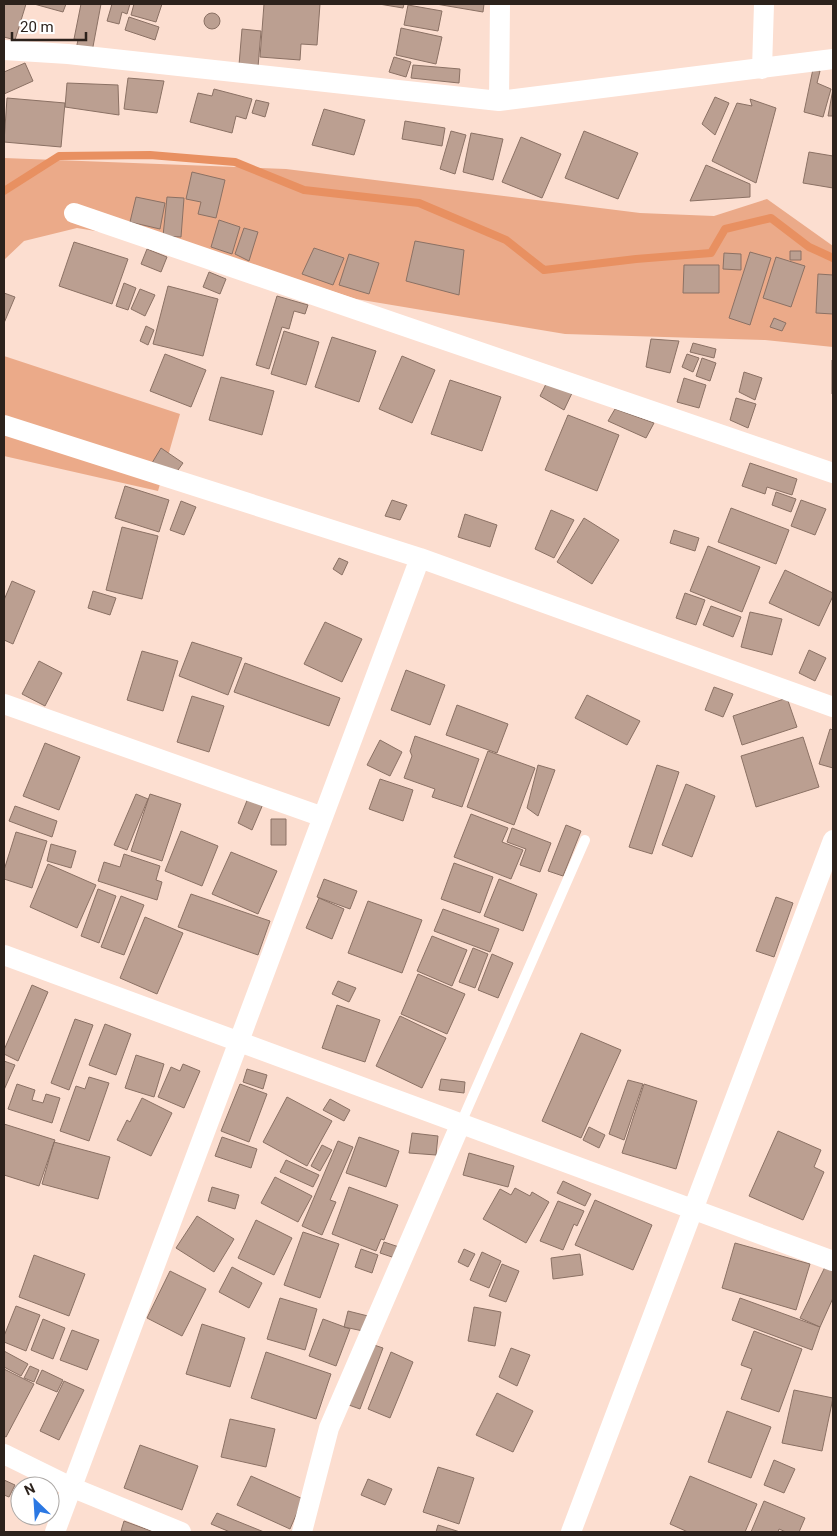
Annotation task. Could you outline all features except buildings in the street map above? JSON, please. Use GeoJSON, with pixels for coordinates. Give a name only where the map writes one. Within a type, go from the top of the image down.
{"type":"FeatureCollection","features":[{"type":"Feature","properties":{"kind":"street"},"geometry":{"type":"LineString","coordinates":[[499,101],[500,4]]}},
{"type":"Feature","properties":{"kind":"street"},"geometry":{"type":"LineString","coordinates":[[762,69],[764,4]]}},
{"type":"Feature","properties":{"kind":"street"},"geometry":{"type":"LineString","coordinates":[[4,50],[68,54],[499,101],[833,59]]}},
{"type":"Feature","properties":{"kind":"street"},"geometry":{"type":"LineString","coordinates":[[74,213],[833,473]]}},
{"type":"Feature","properties":{"kind":"street"},"geometry":{"type":"LineString","coordinates":[[4,425],[420,558],[833,707]]}},
{"type":"Feature","properties":{"kind":"street"},"geometry":{"type":"LineString","coordinates":[[54,1532],[420,558]]}},
{"type":"Feature","properties":{"kind":"street"},"geometry":{"type":"LineString","coordinates":[[4,704],[323,816]]}},
{"type":"Feature","properties":{"kind":"street"},"geometry":{"type":"LineString","coordinates":[[571,1532],[833,840]]}},
{"type":"Feature","properties":{"kind":"street"},"geometry":{"type":"LineString","coordinates":[[4,955],[833,1260]]}},
{"type":"Feature","properties":{"kind":"street"},"geometry":{"type":"LineString","coordinates":[[302,1532],[330,1428],[461,1123]]}},
{"type":"Feature","properties":{"kind":"street"},"geometry":{"type":"LineString","coordinates":[[4,1454],[71,1487],[181,1532]]}},
{"type":"Feature","properties":{"kind":"lane"},"geometry":{"type":"LineString","coordinates":[[461,1123],[585,840]]}},
{"type":"Feature","properties":{"kind":"shaded area"},"geometry":{"type":"Polygon","coordinates":[[[4,158],[286,169],[640,213],[714,216],[767,199],[833,246],[833,347],[765,340],[565,334],[356,299],[199,248],[77,228],[24,241],[4,260],[4,158]]]}},
{"type":"Feature","properties":{"kind":"shaded area"},"geometry":{"type":"Polygon","coordinates":[[[4,356],[180,414],[158,491],[4,456],[4,356]]]}},
{"type":"Feature","properties":{"kind":"waterway"},"geometry":{"type":"LineString","coordinates":[[4,191],[59,156],[150,155],[235,162],[304,190],[419,203],[506,240],[544,270],[636,259],[711,253],[725,229],[771,218],[809,247],[833,258]]}}]}
